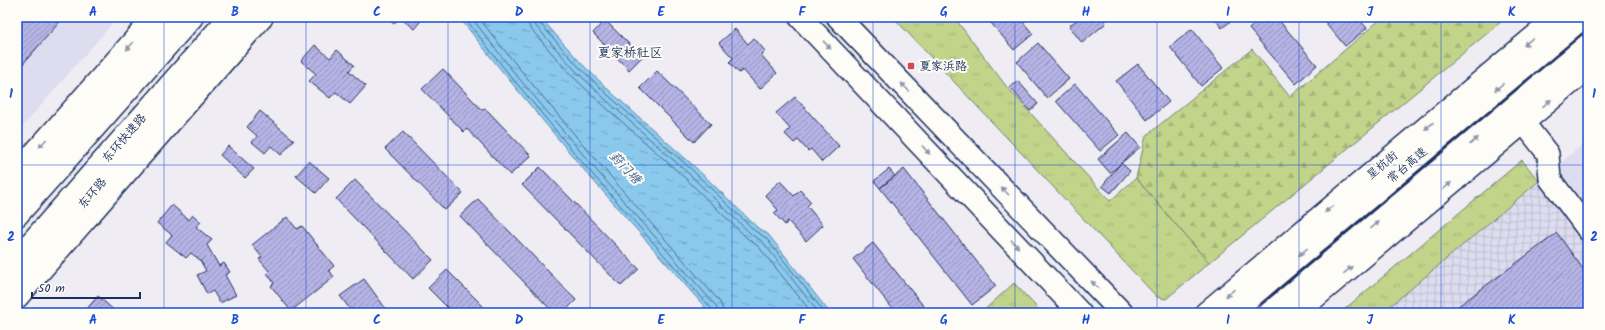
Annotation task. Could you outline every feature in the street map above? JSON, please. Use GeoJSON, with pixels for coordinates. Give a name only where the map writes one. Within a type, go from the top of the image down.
{"type":"FeatureCollection","features":[{"type":"Feature","properties":{"kind":"main road"},"geometry":{"type":"LineString","coordinates":[[17,173],[155,17]]}},
{"type":"Feature","properties":{"kind":"main road"},"geometry":{"type":"LineString","coordinates":[[17,194],[174,17]]}},
{"type":"Feature","properties":{"kind":"main road"},"geometry":{"type":"LineString","coordinates":[[17,215],[192,17]]}},
{"type":"Feature","properties":{"kind":"main road","name":"东环快速路"},"geometry":{"type":"LineString","coordinates":[[17,259],[230,17]]}},
{"type":"Feature","properties":{"kind":"main road","name":"东环路"},"geometry":{"type":"LineString","coordinates":[[17,278],[246,17]]}},
{"type":"Feature","properties":{"kind":"main road"},"geometry":{"type":"LineString","coordinates":[[17,297],[262,17]]}},
{"type":"Feature","properties":{"kind":"main road"},"geometry":{"type":"LineString","coordinates":[[800,17],[1080,313]]}},
{"type":"Feature","properties":{"kind":"main road"},"geometry":{"type":"LineString","coordinates":[[838,17],[1122,313]]}},
{"type":"Feature","properties":{"kind":"main road","name":"星杭街"},"geometry":{"type":"LineString","coordinates":[[1206,313],[1558,17]]}},
{"type":"Feature","properties":{"kind":"main road","name":"常台高速"},"geometry":{"type":"LineString","coordinates":[[1231,313],[1583,17]]}},
{"type":"Feature","properties":{"kind":"main road","name":"常台高速"},"geometry":{"type":"LineString","coordinates":[[1270,313],[1588,45]]}},
{"type":"Feature","properties":{"kind":"main road"},"geometry":{"type":"LineString","coordinates":[[1296,313],[1588,68]]}},
{"type":"Feature","properties":{"kind":"main road"},"geometry":{"type":"LineString","coordinates":[[907,130],[927,110]]}},
{"type":"Feature","properties":{"kind":"street"},"geometry":{"type":"LineString","coordinates":[[1523,122],[1588,208]]}},
{"type":"Feature","properties":{"kind":"street"},"geometry":{"type":"LineString","coordinates":[[1548,154],[1550,179],[1588,230]]}},
{"type":"Feature","properties":{"kind":"shaded area"},"geometry":{"type":"Polygon","coordinates":[[[17,17],[118,17],[17,133],[17,17]]]}},
{"type":"Feature","properties":{"kind":"shaded area"},"geometry":{"type":"Polygon","coordinates":[[[1588,140],[1588,248],[1539,181],[1588,140]]]}},
{"type":"Feature","properties":{"kind":"shaded area"},"geometry":{"type":"Polygon","coordinates":[[[1539,181],[1588,248],[1588,313],[1382,313],[1539,181]]]}},
{"type":"Feature","properties":{"kind":"green space"},"geometry":{"type":"Polygon","coordinates":[[[893,17],[922,17],[924,20],[929,17],[954,17],[1006,86],[1110,201],[1136,178],[1209,263],[1166,299],[1157,297],[893,17]]]}},
{"type":"Feature","properties":{"kind":"green space"},"geometry":{"type":"Polygon","coordinates":[[[1383,17],[1507,17],[1209,263],[1136,178],[1146,136],[1252,49],[1290,97],[1383,17]]]}},
{"type":"Feature","properties":{"kind":"green space"},"geometry":{"type":"Polygon","coordinates":[[[1522,160],[1539,181],[1382,313],[1340,313],[1522,160]]]}},
{"type":"Feature","properties":{"kind":"green space"},"geometry":{"type":"Polygon","coordinates":[[[1014,283],[1042,313],[981,313],[1014,283]]]}},
{"type":"Feature","properties":{"kind":"water","name":"葑门塘"},"geometry":{"type":"Polygon","coordinates":[[[459,17],[540,17],[581,63],[612,93],[694,166],[758,228],[768,234],[830,313],[710,313],[584,170],[459,17]]]}},
{"type":"Feature","properties":{"kind":"building"},"geometry":{"type":"Polygon","coordinates":[[[17,17],[64,17],[21,66],[17,67],[17,17]]]}},
{"type":"Feature","properties":{"kind":"building"},"geometry":{"type":"Polygon","coordinates":[[[386,17],[399,17],[394,24],[386,17]]]}},
{"type":"Feature","properties":{"kind":"building"},"geometry":{"type":"Polygon","coordinates":[[[399,17],[424,17],[414,29],[399,17]]]}},
{"type":"Feature","properties":{"kind":"building"},"geometry":{"type":"Polygon","coordinates":[[[986,17],[1019,17],[1033,34],[1014,50],[986,17]]]}},
{"type":"Feature","properties":{"kind":"building"},"geometry":{"type":"Polygon","coordinates":[[[1080,17],[1102,17],[1106,23],[1082,43],[1069,26],[1080,17]]]}},
{"type":"Feature","properties":{"kind":"building"},"geometry":{"type":"Polygon","coordinates":[[[1213,17],[1236,17],[1222,28],[1213,17]]]}},
{"type":"Feature","properties":{"kind":"building"},"geometry":{"type":"Polygon","coordinates":[[[1262,17],[1276,17],[1317,65],[1296,84],[1249,29],[1262,17]]]}},
{"type":"Feature","properties":{"kind":"building"},"geometry":{"type":"Polygon","coordinates":[[[1321,17],[1357,17],[1367,28],[1345,46],[1321,17]]]}},
{"type":"Feature","properties":{"kind":"building"},"geometry":{"type":"Polygon","coordinates":[[[605,20],[642,57],[629,70],[593,33],[605,20]]]}},
{"type":"Feature","properties":{"kind":"building"},"geometry":{"type":"Polygon","coordinates":[[[735,29],[748,44],[754,38],[765,51],[761,55],[777,73],[760,89],[743,70],[739,73],[729,62],[733,58],[719,43],[735,29]]]}},
{"type":"Feature","properties":{"kind":"building"},"geometry":{"type":"Polygon","coordinates":[[[1192,29],[1223,68],[1201,86],[1170,47],[1192,29]]]}},
{"type":"Feature","properties":{"kind":"building"},"geometry":{"type":"Polygon","coordinates":[[[1038,43],[1069,79],[1047,98],[1017,62],[1038,43]]]}},
{"type":"Feature","properties":{"kind":"building"},"geometry":{"type":"Polygon","coordinates":[[[315,45],[330,58],[337,50],[354,65],[349,71],[366,86],[350,104],[336,92],[330,98],[309,81],[316,74],[301,61],[315,45]]]}},
{"type":"Feature","properties":{"kind":"building"},"geometry":{"type":"Polygon","coordinates":[[[1138,64],[1169,102],[1147,120],[1116,81],[1138,64]]]}},
{"type":"Feature","properties":{"kind":"building"},"geometry":{"type":"Polygon","coordinates":[[[443,69],[482,110],[485,108],[531,156],[510,175],[467,129],[464,132],[422,89],[443,69]]]}},
{"type":"Feature","properties":{"kind":"building"},"geometry":{"type":"Polygon","coordinates":[[[657,71],[711,124],[694,142],[640,88],[657,71]]]}},
{"type":"Feature","properties":{"kind":"building"},"geometry":{"type":"Polygon","coordinates":[[[1018,81],[1038,104],[1030,111],[1010,87],[1018,81]]]}},
{"type":"Feature","properties":{"kind":"building"},"geometry":{"type":"Polygon","coordinates":[[[1075,84],[1119,135],[1100,151],[1056,101],[1075,84]]]}},
{"type":"Feature","properties":{"kind":"building"},"geometry":{"type":"Polygon","coordinates":[[[795,97],[839,146],[822,162],[811,149],[808,151],[798,140],[794,143],[785,134],[790,129],[776,113],[795,97]]]}},
{"type":"Feature","properties":{"kind":"building"},"geometry":{"type":"Polygon","coordinates":[[[260,111],[294,140],[281,155],[271,146],[265,153],[252,142],[257,136],[247,127],[260,111]]]}},
{"type":"Feature","properties":{"kind":"building"},"geometry":{"type":"Polygon","coordinates":[[[403,132],[463,193],[445,210],[385,149],[403,132]]]}},
{"type":"Feature","properties":{"kind":"building"},"geometry":{"type":"Polygon","coordinates":[[[1128,133],[1140,147],[1110,173],[1098,159],[1128,133]]]}},
{"type":"Feature","properties":{"kind":"building"},"geometry":{"type":"Polygon","coordinates":[[[228,146],[254,169],[245,178],[220,155],[228,146]]]}},
{"type":"Feature","properties":{"kind":"building"},"geometry":{"type":"Polygon","coordinates":[[[309,161],[329,178],[316,193],[296,176],[309,161]]]}},
{"type":"Feature","properties":{"kind":"building"},"geometry":{"type":"Polygon","coordinates":[[[1121,163],[1130,171],[1111,193],[1102,186],[1121,163]]]}},
{"type":"Feature","properties":{"kind":"building"},"geometry":{"type":"Polygon","coordinates":[[[540,167],[639,269],[621,286],[522,185],[540,167]]]}},
{"type":"Feature","properties":{"kind":"building"},"geometry":{"type":"Polygon","coordinates":[[[889,169],[895,176],[880,188],[874,181],[889,169]]]}},
{"type":"Feature","properties":{"kind":"building"},"geometry":{"type":"Polygon","coordinates":[[[904,169],[996,286],[972,305],[880,188],[904,169]]]}},
{"type":"Feature","properties":{"kind":"building"},"geometry":{"type":"Polygon","coordinates":[[[355,180],[433,260],[413,279],[336,199],[355,180]]]}},
{"type":"Feature","properties":{"kind":"building"},"geometry":{"type":"Polygon","coordinates":[[[780,181],[794,196],[800,190],[811,202],[807,206],[823,225],[806,241],[788,221],[785,225],[774,213],[778,210],[765,195],[780,181]]]}},
{"type":"Feature","properties":{"kind":"building"},"geometry":{"type":"Polygon","coordinates":[[[478,199],[576,300],[563,313],[554,313],[460,216],[478,199]]]}},
{"type":"Feature","properties":{"kind":"building"},"geometry":{"type":"Polygon","coordinates":[[[172,205],[189,220],[193,215],[201,222],[196,227],[212,240],[207,245],[219,266],[224,263],[230,272],[225,275],[236,295],[220,303],[213,291],[207,294],[197,275],[206,271],[200,260],[191,253],[186,258],[166,242],[172,235],[157,223],[172,205]]]}},
{"type":"Feature","properties":{"kind":"building"},"geometry":{"type":"Polygon","coordinates":[[[287,217],[297,229],[302,226],[334,266],[329,270],[334,277],[291,311],[271,286],[274,283],[267,273],[269,271],[259,259],[262,257],[252,245],[287,217]]]}},
{"type":"Feature","properties":{"kind":"building"},"geometry":{"type":"Polygon","coordinates":[[[1557,233],[1588,276],[1588,313],[1449,313],[1557,233]]]}},
{"type":"Feature","properties":{"kind":"building"},"geometry":{"type":"Polygon","coordinates":[[[873,243],[929,313],[896,313],[853,259],[873,243]]]}},
{"type":"Feature","properties":{"kind":"building"},"geometry":{"type":"Polygon","coordinates":[[[447,270],[490,313],[453,313],[428,288],[447,270]]]}},
{"type":"Feature","properties":{"kind":"building"},"geometry":{"type":"Polygon","coordinates":[[[364,279],[389,313],[353,313],[340,296],[364,279]]]}},
{"type":"Feature","properties":{"kind":"building"},"geometry":{"type":"Polygon","coordinates":[[[98,296],[117,313],[83,313],[98,296]]]}},
{"type":"Feature","properties":{"kind":"building"},"geometry":{"type":"Polygon","coordinates":[[[126,309],[131,313],[122,313],[126,309]]]}},
{"type":"Feature","properties":{"kind":"building"},"geometry":{"type":"Polygon","coordinates":[[[682,309],[686,313],[677,313],[682,309]]]}},
{"type":"Feature","properties":{"kind":"place","name":"夏家浜路"},"geometry":{"type":"Point","coordinates":[911,66]}},
{"type":"Feature","properties":{"kind":"district","name":"夏家桥社区"},"geometry":{"type":"Point","coordinates":[630,52]}}]}
